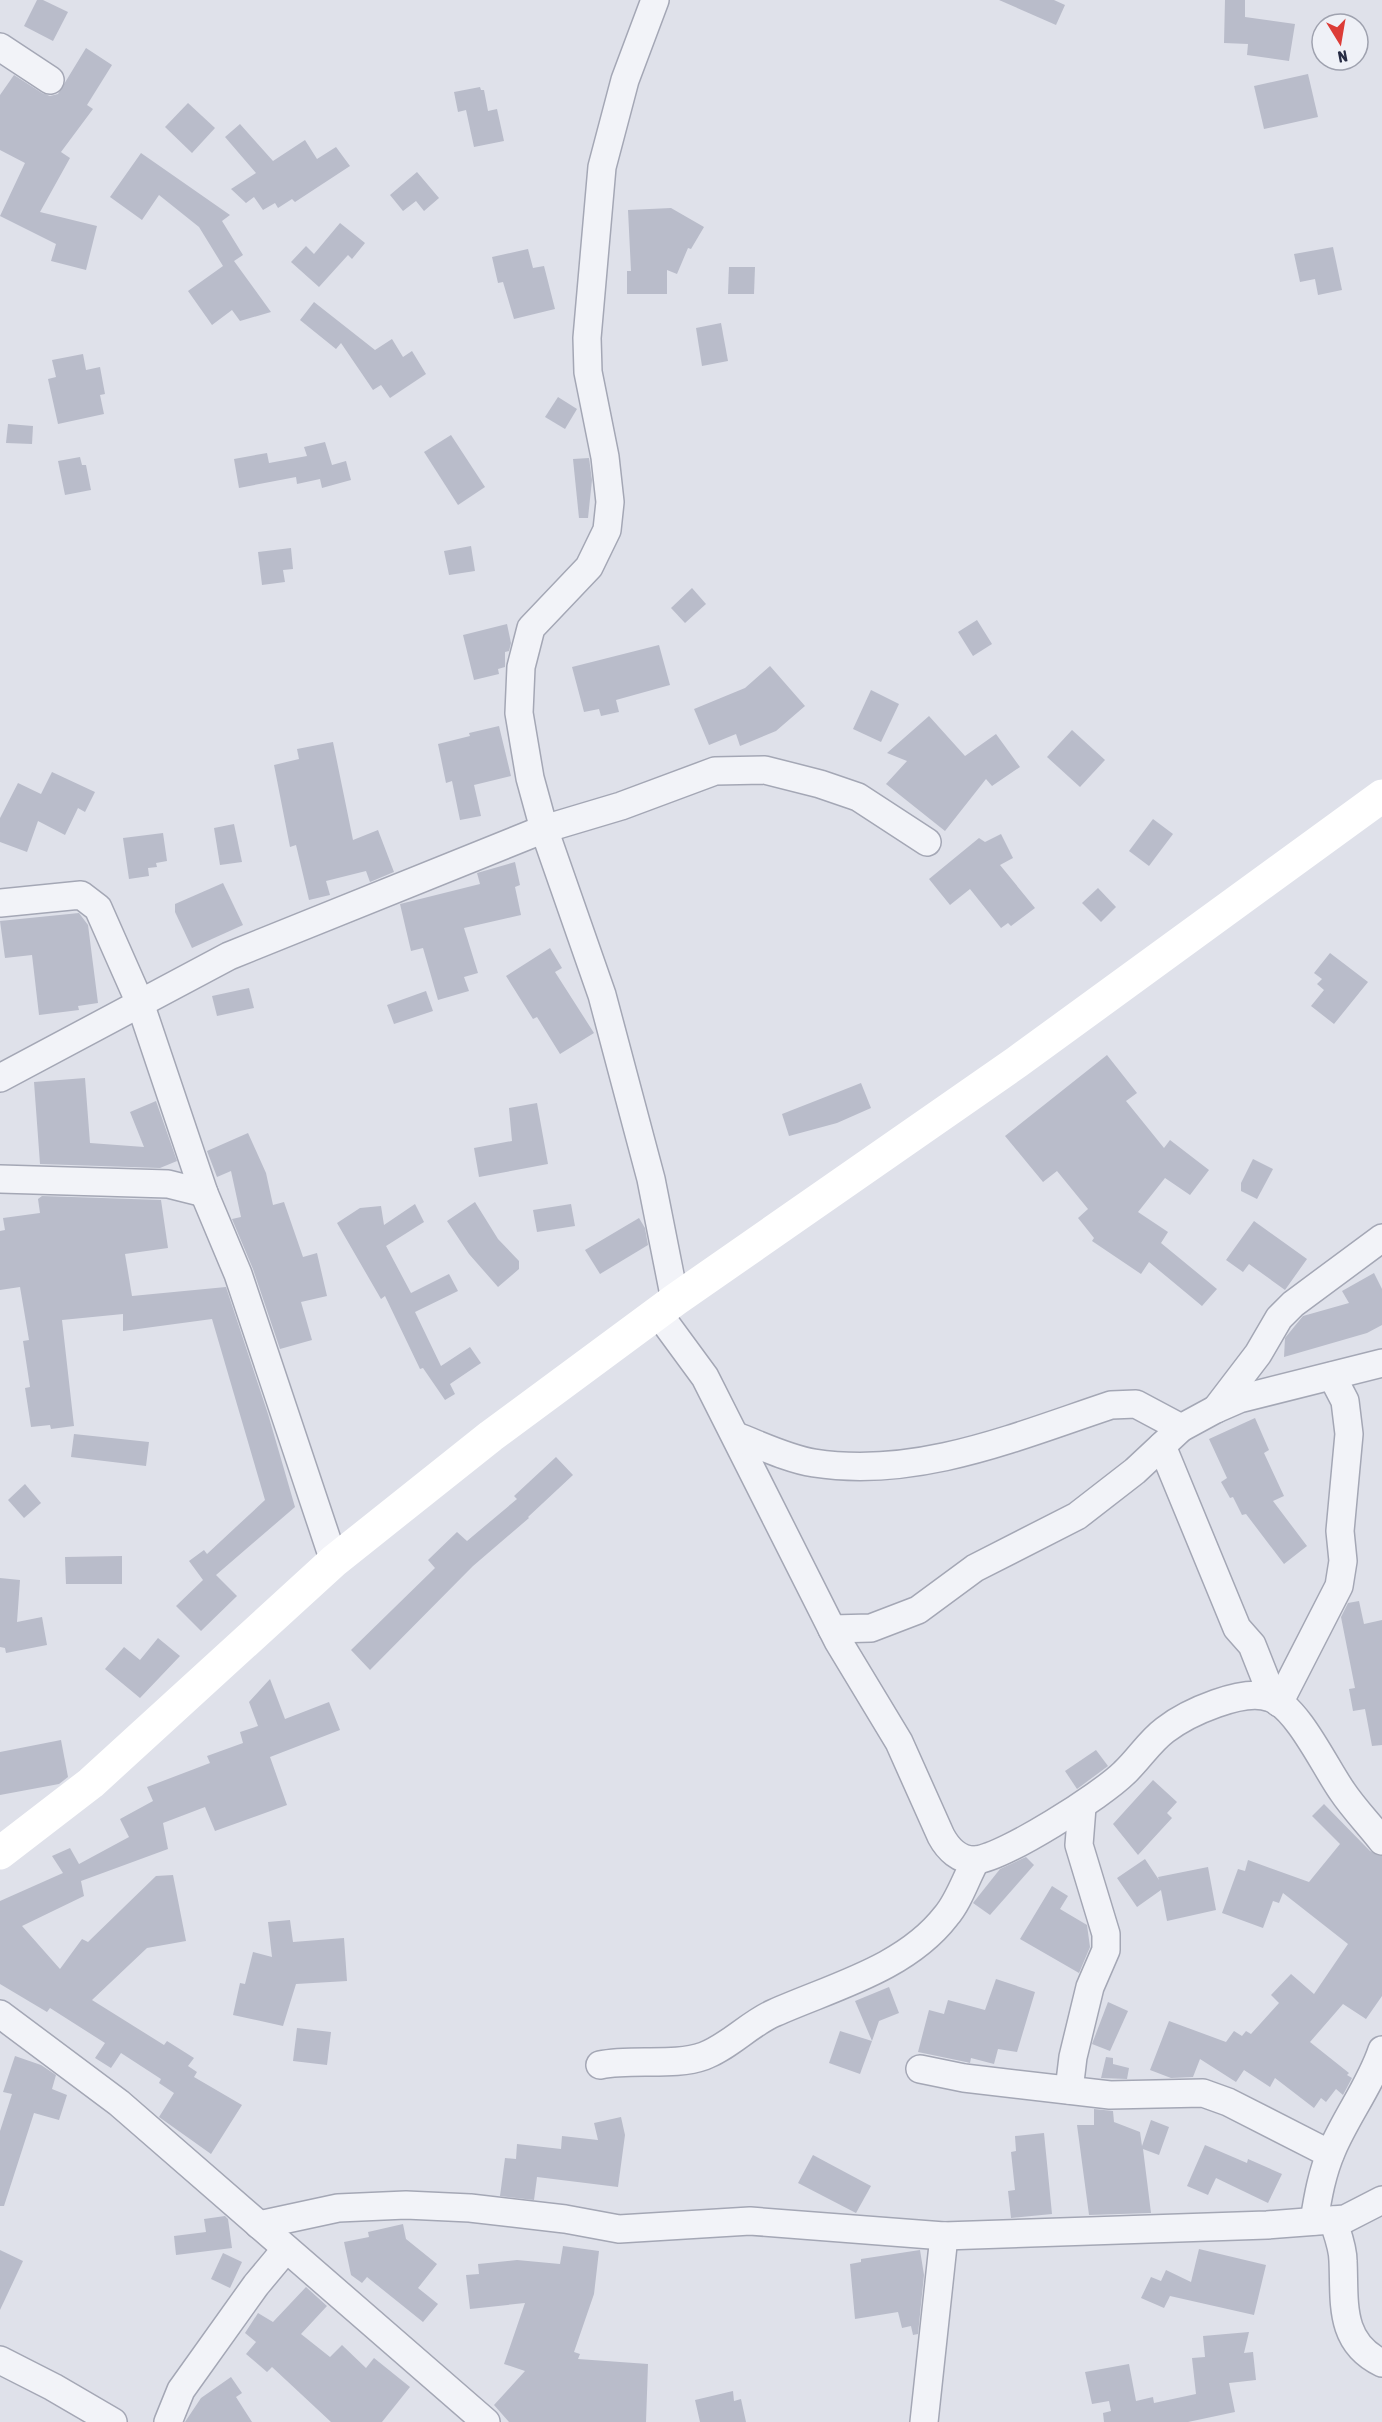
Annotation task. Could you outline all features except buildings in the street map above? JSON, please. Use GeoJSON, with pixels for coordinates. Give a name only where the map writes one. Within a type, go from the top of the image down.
{"type":"FeatureCollection","features":[{"type":"Feature","properties":{"kind":"main road"},"geometry":{"type":"LineString","coordinates":[[0,1853],[91,1783],[334,1561],[490,1436],[667,1307],[1017,1062],[1382,796]]}},
{"type":"Feature","properties":{"kind":"street"},"geometry":{"type":"LineString","coordinates":[[655,0],[626,80],[602,167],[587,338],[588,372],[608,479],[610,501],[607,530],[589,567],[531,628],[524,647],[521,667],[519,713],[530,778],[544,830],[602,995],[651,1179],[667,1307],[736,1436],[832,1629],[899,1742],[947,1847],[960,1857],[976,1860],[994,1854],[1082,1807],[1124,1773],[1149,1744],[1166,1729],[1224,1701],[1248,1695],[1276,1701],[1288,1710],[1343,1793],[1382,1841]]}},
{"type":"Feature","properties":{"kind":"street"},"geometry":{"type":"LineString","coordinates":[[0,47],[50,80]]}},
{"type":"Feature","properties":{"kind":"street"},"geometry":{"type":"LineString","coordinates":[[0,1078],[95,1030],[229,956],[544,830],[621,806],[715,771],[765,770],[858,797],[927,842]]}},
{"type":"Feature","properties":{"kind":"street"},"geometry":{"type":"LineString","coordinates":[[0,903],[81,896],[90,900],[98,908],[140,1004],[204,1193],[238,1274],[334,1561]]}},
{"type":"Feature","properties":{"kind":"street"},"geometry":{"type":"LineString","coordinates":[[0,1179],[157,1183],[204,1193]]}},
{"type":"Feature","properties":{"kind":"street"},"geometry":{"type":"LineString","coordinates":[[1216,1409],[1258,1354],[1279,1318],[1293,1304],[1382,1238]]}},
{"type":"Feature","properties":{"kind":"street"},"geometry":{"type":"LineString","coordinates":[[832,1629],[871,1628],[918,1610],[975,1568],[1077,1516],[1135,1472],[1172,1437],[1216,1409],[1239,1399],[1382,1363]]}},
{"type":"Feature","properties":{"kind":"street"},"geometry":{"type":"LineString","coordinates":[[1276,1701],[1339,1586],[1343,1561],[1340,1531],[1349,1434],[1345,1401],[1332,1376]]}},
{"type":"Feature","properties":{"kind":"street"},"geometry":{"type":"LineString","coordinates":[[736,1436],[812,1463],[869,1468],[943,1459],[1111,1405],[1136,1404],[1172,1437],[1237,1628],[1252,1645],[1276,1701]]}},
{"type":"Feature","properties":{"kind":"street"},"geometry":{"type":"LineString","coordinates":[[1069,2090],[1073,2057],[1090,1987],[1106,1950],[1106,1934],[1079,1845],[1082,1807]]}},
{"type":"Feature","properties":{"kind":"street"},"geometry":{"type":"LineString","coordinates":[[600,2065],[620,2061],[686,2060],[704,2056],[773,2013],[894,1960],[918,1944],[947,1916],[976,1860]]}},
{"type":"Feature","properties":{"kind":"street"},"geometry":{"type":"LineString","coordinates":[[0,2014],[119,2103],[486,2422]]}},
{"type":"Feature","properties":{"kind":"street"},"geometry":{"type":"LineString","coordinates":[[1382,2050],[1374,2073],[1330,2154],[1319,2184],[1324,2220],[1343,2258],[1342,2300],[1347,2321],[1356,2342],[1371,2358],[1382,2363]]}},
{"type":"Feature","properties":{"kind":"street"},"geometry":{"type":"LineString","coordinates":[[920,2069],[964,2078],[1110,2095],[1203,2094],[1238,2106],[1330,2154]]}},
{"type":"Feature","properties":{"kind":"street"},"geometry":{"type":"LineString","coordinates":[[259,2225],[338,2208],[406,2205],[470,2208],[565,2219],[620,2229],[750,2221],[944,2236],[1344,2219],[1382,2200]]}},
{"type":"Feature","properties":{"kind":"street"},"geometry":{"type":"LineString","coordinates":[[924,2422],[944,2236]]}},
{"type":"Feature","properties":{"kind":"street"},"geometry":{"type":"LineString","coordinates":[[168,2422],[181,2390],[256,2285],[286,2249]]}},
{"type":"Feature","properties":{"kind":"street"},"geometry":{"type":"LineString","coordinates":[[0,2360],[53,2386],[113,2422]]}}]}
